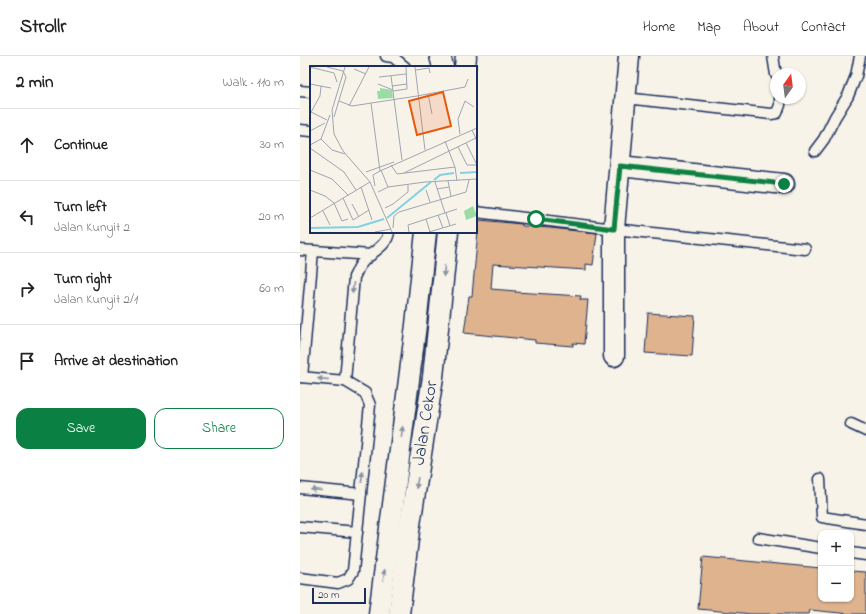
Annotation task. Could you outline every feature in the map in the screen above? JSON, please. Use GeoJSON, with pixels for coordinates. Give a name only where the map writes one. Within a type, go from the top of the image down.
{"type":"FeatureCollection","features":[{"type":"Feature","properties":{"kind":"street"},"geometry":{"type":"LineString","coordinates":[[440,56],[444,66]]}},
{"type":"Feature","properties":{"kind":"street"},"geometry":{"type":"LineString","coordinates":[[444,66],[445,56]]}},
{"type":"Feature","properties":{"kind":"street"},"geometry":{"type":"LineString","coordinates":[[465,66],[466,56]]}},
{"type":"Feature","properties":{"kind":"street"},"geometry":{"type":"LineString","coordinates":[[614,356],[614,229],[629,56]]}},
{"type":"Feature","properties":{"kind":"street"},"geometry":{"type":"LineString","coordinates":[[620,166],[784,184]]}},
{"type":"Feature","properties":{"kind":"street","name":"Jalan Cekor"},"geometry":{"type":"LineString","coordinates":[[379,614],[416,325],[426,233]]}},
{"type":"Feature","properties":{"kind":"street","name":"Jalan Cekor"},"geometry":{"type":"LineString","coordinates":[[399,614],[409,531],[433,377],[448,233]]}},
{"type":"Feature","properties":{"kind":"lane"},"geometry":{"type":"LineString","coordinates":[[386,56],[393,57],[404,66]]}},
{"type":"Feature","properties":{"kind":"lane"},"geometry":{"type":"LineString","coordinates":[[773,56],[775,68]]}},
{"type":"Feature","properties":{"kind":"lane"},"geometry":{"type":"LineString","coordinates":[[815,151],[824,139],[848,96],[856,76],[860,56]]}},
{"type":"Feature","properties":{"kind":"lane"},"geometry":{"type":"LineString","coordinates":[[300,91],[310,92]]}},
{"type":"Feature","properties":{"kind":"lane"},"geometry":{"type":"LineString","coordinates":[[625,98],[771,114],[777,113],[780,104]]}},
{"type":"Feature","properties":{"kind":"lane"},"geometry":{"type":"LineString","coordinates":[[300,130],[310,132]]}},
{"type":"Feature","properties":{"kind":"lane"},"geometry":{"type":"LineString","coordinates":[[477,212],[614,229],[805,249]]}},
{"type":"Feature","properties":{"kind":"lane"},"geometry":{"type":"LineString","coordinates":[[345,381],[354,277],[361,263],[388,238],[389,233]]}},
{"type":"Feature","properties":{"kind":"lane"},"geometry":{"type":"LineString","coordinates":[[300,250],[370,256]]}},
{"type":"Feature","properties":{"kind":"lane"},"geometry":{"type":"LineString","coordinates":[[300,578],[338,583],[348,579],[353,571],[370,405],[365,393],[345,381],[301,377],[313,251]]}},
{"type":"Feature","properties":{"kind":"lane"},"geometry":{"type":"LineString","coordinates":[[851,424],[866,431]]}},
{"type":"Feature","properties":{"kind":"lane"},"geometry":{"type":"LineString","coordinates":[[820,479],[822,517],[866,524]]}},
{"type":"Feature","properties":{"kind":"lane"},"geometry":{"type":"LineString","coordinates":[[300,488],[361,494]]}},
{"type":"Feature","properties":{"kind":"lane"},"geometry":{"type":"LineString","coordinates":[[300,527],[357,532]]}},
{"type":"Feature","properties":{"kind":"lane"},"geometry":{"type":"LineString","coordinates":[[758,538],[818,548]]}},
{"type":"Feature","properties":{"kind":"lane"},"geometry":{"type":"LineString","coordinates":[[854,553],[866,555]]}},
{"type":"Feature","properties":{"kind":"building"},"geometry":{"type":"Polygon","coordinates":[[[479,220],[522,224],[522,226],[597,233],[593,265],[586,264],[586,270],[493,264],[491,289],[581,296],[580,300],[588,300],[584,344],[573,343],[573,346],[535,343],[535,340],[464,333],[469,296],[472,296],[479,220]]]}},
{"type":"Feature","properties":{"kind":"building"},"geometry":{"type":"Polygon","coordinates":[[[648,313],[695,316],[692,356],[645,353],[648,313]]]}},
{"type":"Feature","properties":{"kind":"building"},"geometry":{"type":"Polygon","coordinates":[[[703,557],[818,568],[818,602],[854,602],[854,571],[866,572],[866,614],[810,610],[809,614],[752,614],[698,609],[703,557]]]}},
{"type":"Feature","properties":{"kind":"route"},"geometry":{"type":"LineString","coordinates":[[536,219],[614,229],[620,166],[784,184]]}}]}
